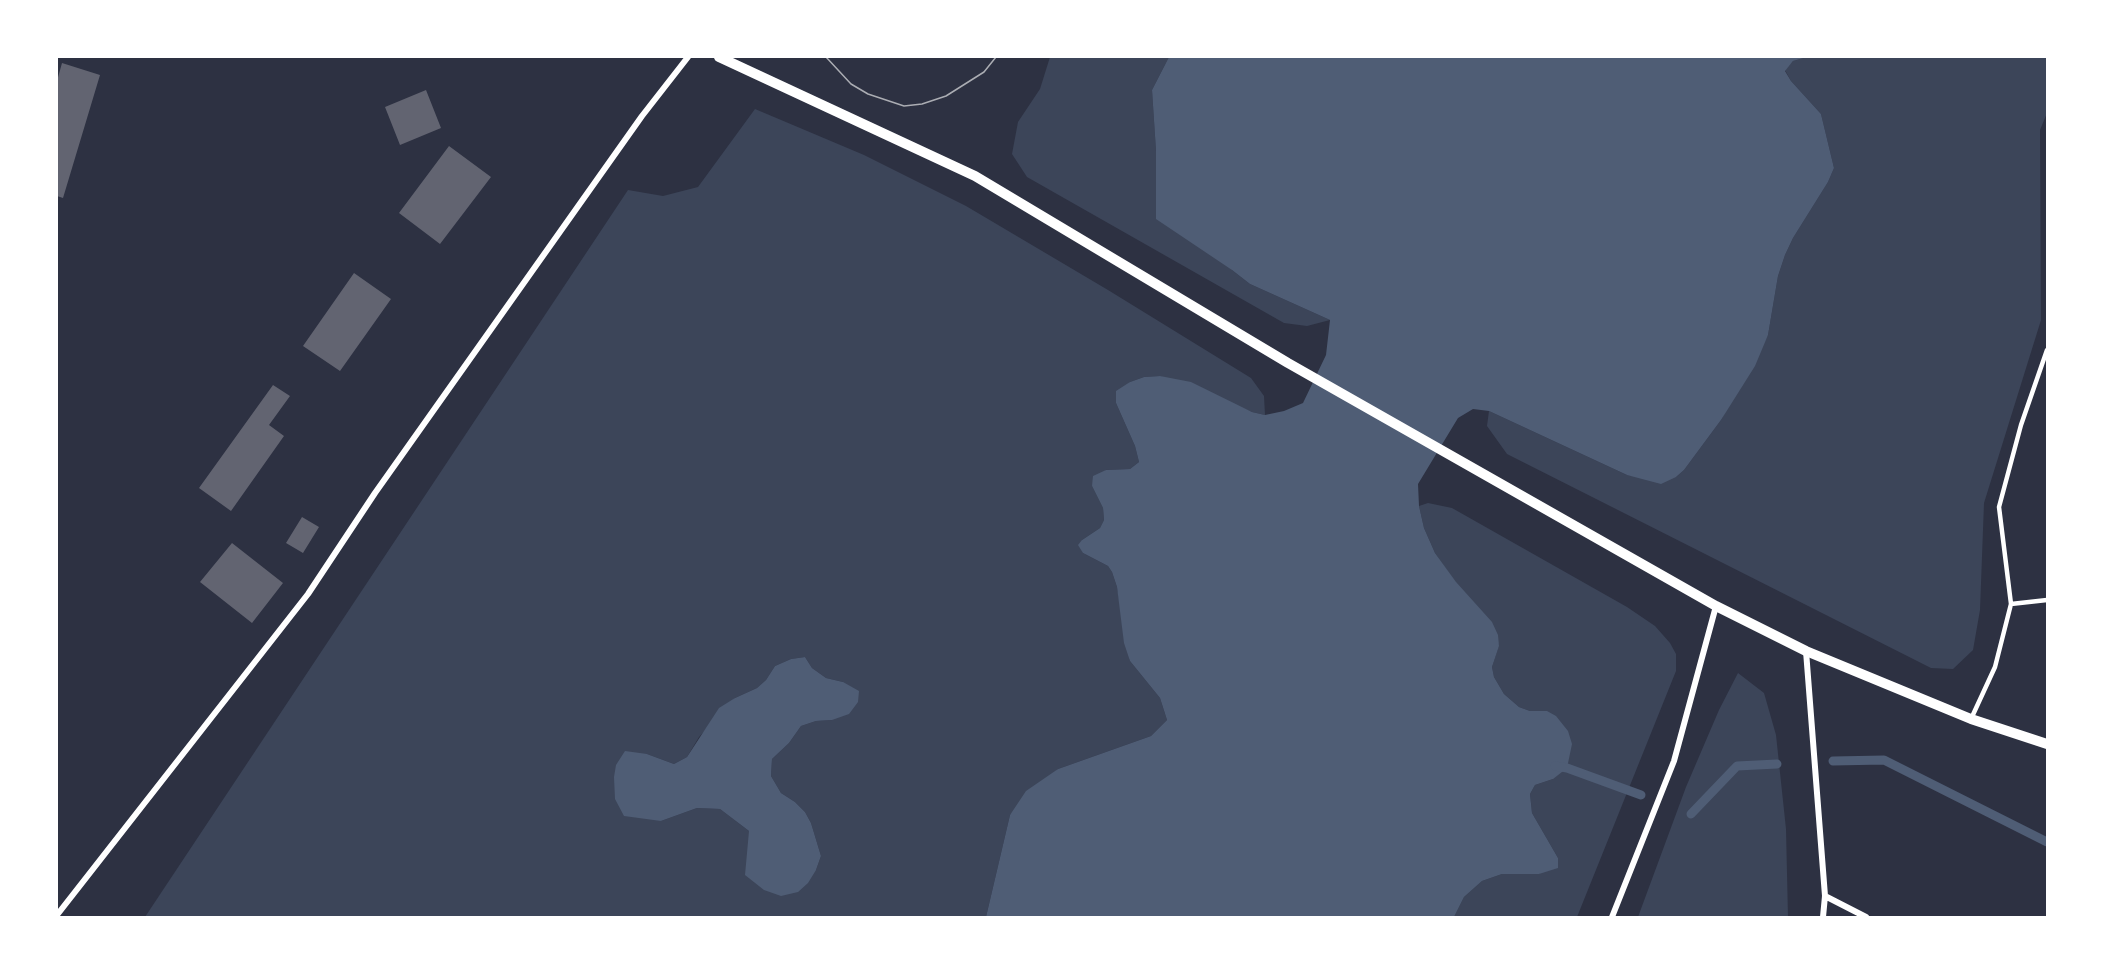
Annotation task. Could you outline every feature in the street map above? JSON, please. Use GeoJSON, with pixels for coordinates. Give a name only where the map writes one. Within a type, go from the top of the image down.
{"type":"FeatureCollection","features":[{"type":"Feature","properties":{"kind":"street"},"geometry":{"type":"LineString","coordinates":[[57,915],[308,594],[375,493],[621,144],[688,57]]}},
{"type":"Feature","properties":{"kind":"street"},"geometry":{"type":"LineString","coordinates":[[719,57],[975,176],[1288,363],[1716,606],[1806,651],[1971,719],[2047,744]]}},
{"type":"Feature","properties":{"kind":"street"},"geometry":{"type":"LineString","coordinates":[[1612,917],[1674,762],[1716,606]]}},
{"type":"Feature","properties":{"kind":"street"},"geometry":{"type":"LineString","coordinates":[[1806,651],[1825,896],[1823,917]]}},
{"type":"Feature","properties":{"kind":"street"},"geometry":{"type":"LineString","coordinates":[[1825,896],[1866,917]]}},
{"type":"Feature","properties":{"kind":"lane"},"geometry":{"type":"LineString","coordinates":[[1971,719],[1995,667],[2011,604],[1999,507],[2021,425],[2047,350]]}},
{"type":"Feature","properties":{"kind":"lane"},"geometry":{"type":"LineString","coordinates":[[2011,604],[2047,600]]}},
{"type":"Feature","properties":{"kind":"shaded area"},"geometry":{"type":"Polygon","coordinates":[[[1050,57],[1169,57],[1152,90],[1156,151],[1232,270],[1250,284],[1330,320],[1307,326],[1284,323],[1027,177],[1012,154],[1018,122],[1040,89],[1050,57]]]}},
{"type":"Feature","properties":{"kind":"shaded area"},"geometry":{"type":"Polygon","coordinates":[[[1169,57],[1807,57],[1793,61],[1785,71],[1791,81],[1821,114],[1834,168],[1785,255],[1778,276],[1768,335],[1755,366],[1721,420],[1684,470],[1676,477],[1661,484],[1627,475],[1489,411],[1473,409],[1458,418],[1418,484],[1419,506],[1424,528],[1435,553],[1456,582],[1492,622],[1498,635],[1499,646],[1492,667],[1494,677],[1504,694],[1519,707],[1530,711],[1547,711],[1556,716],[1568,731],[1572,744],[1567,768],[1553,779],[1535,785],[1530,794],[1532,813],[1558,858],[1558,868],[1539,874],[1502,874],[1482,881],[1464,897],[1454,917],[986,917],[1010,815],[1026,791],[1058,769],[1151,736],[1167,720],[1160,698],[1130,661],[1124,643],[1117,587],[1112,572],[1108,566],[1083,553],[1078,545],[1100,528],[1104,520],[1103,508],[1092,486],[1093,476],[1106,470],[1130,469],[1139,462],[1135,446],[1116,403],[1116,391],[1144,377],[1160,376],[1191,382],[1252,412],[1265,415],[1284,411],[1303,403],[1326,355],[1330,320],[1250,284],[1156,219],[1156,151],[1152,90],[1169,57]]]}},
{"type":"Feature","properties":{"kind":"shaded area"},"geometry":{"type":"Polygon","coordinates":[[[1807,57],[2047,57],[2047,113],[2040,130],[2041,320],[1984,503],[1980,610],[1973,650],[1953,669],[1931,668],[1507,454],[1487,426],[1489,411],[1627,475],[1676,477],[1684,470],[1721,420],[1768,335],[1778,276],[1785,255],[1834,168],[1821,114],[1791,81],[1785,70],[1793,61],[1807,57]]]}},
{"type":"Feature","properties":{"kind":"shaded area"},"geometry":{"type":"Polygon","coordinates":[[[755,109],[864,155],[966,206],[1251,378],[1264,396],[1265,415],[1160,376],[1144,377],[1130,382],[1116,403],[1135,446],[1139,462],[1130,469],[1106,470],[1092,486],[1103,508],[1104,520],[1100,528],[1082,540],[1083,553],[1108,566],[1112,572],[1117,587],[1130,661],[1160,698],[1167,720],[1151,736],[1058,769],[1010,815],[986,917],[145,917],[628,190],[663,196],[698,187],[755,109]],[[805,657],[791,659],[775,666],[766,680],[757,688],[735,698],[699,737],[687,757],[674,764],[647,754],[661,821],[697,808],[720,809],[749,831],[816,870],[821,856],[811,823],[805,812],[795,802],[781,793],[771,776],[772,759],[789,743],[801,726],[816,721],[832,720],[843,682],[826,678],[812,668],[805,657]]]}},
{"type":"Feature","properties":{"kind":"shaded area"},"geometry":{"type":"Polygon","coordinates":[[[1428,503],[1452,508],[1627,607],[1655,626],[1670,643],[1676,654],[1676,671],[1577,917],[1454,917],[1464,897],[1482,881],[1502,874],[1539,874],[1558,858],[1532,813],[1530,794],[1535,785],[1553,779],[1547,711],[1530,711],[1519,707],[1504,694],[1494,677],[1492,667],[1499,645],[1435,553],[1424,528],[1419,506],[1428,503]]]}},
{"type":"Feature","properties":{"kind":"shaded area"},"geometry":{"type":"Polygon","coordinates":[[[805,657],[812,668],[826,678],[843,682],[859,691],[858,702],[849,714],[801,726],[789,743],[772,759],[771,776],[781,793],[805,812],[811,823],[821,856],[808,883],[798,892],[781,896],[764,890],[745,875],[749,831],[720,809],[697,808],[661,821],[624,816],[615,799],[614,777],[616,765],[625,751],[647,754],[674,764],[687,757],[719,708],[757,688],[766,680],[775,666],[791,659],[805,657]]]}},
{"type":"Feature","properties":{"kind":"shaded area"},"geometry":{"type":"Polygon","coordinates":[[[1738,673],[1764,693],[1776,735],[1786,829],[1788,917],[1638,917],[1686,787],[1719,710],[1738,673]]]}},
{"type":"Feature","properties":{"kind":"building"},"geometry":{"type":"Polygon","coordinates":[[[62,63],[100,75],[63,198],[57,196],[57,81],[62,63]]]}},
{"type":"Feature","properties":{"kind":"building"},"geometry":{"type":"Polygon","coordinates":[[[426,90],[441,128],[400,145],[385,107],[426,90]]]}},
{"type":"Feature","properties":{"kind":"building"},"geometry":{"type":"Polygon","coordinates":[[[449,146],[491,177],[440,244],[399,213],[449,146]]]}},
{"type":"Feature","properties":{"kind":"building"},"geometry":{"type":"Polygon","coordinates":[[[354,273],[391,299],[340,371],[303,346],[354,273]]]}},
{"type":"Feature","properties":{"kind":"building"},"geometry":{"type":"Polygon","coordinates":[[[273,385],[290,396],[269,425],[284,436],[231,511],[199,488],[273,385]]]}},
{"type":"Feature","properties":{"kind":"building"},"geometry":{"type":"Polygon","coordinates":[[[302,517],[319,527],[303,553],[286,543],[302,517]]]}},
{"type":"Feature","properties":{"kind":"building"},"geometry":{"type":"Polygon","coordinates":[[[232,543],[283,583],[252,623],[200,582],[232,543]]]}},
{"type":"Feature","properties":{"kind":"waterway"},"geometry":{"type":"LineString","coordinates":[[1833,761],[1884,760],[2047,842]]}},
{"type":"Feature","properties":{"kind":"waterway"},"geometry":{"type":"LineString","coordinates":[[1691,814],[1737,766],[1777,764]]}},
{"type":"Feature","properties":{"kind":"waterway"},"geometry":{"type":"LineString","coordinates":[[1555,766],[1567,768],[1641,795]]}},
{"type":"Feature","properties":{"kind":"tram line"},"geometry":{"type":"LineString","coordinates":[[826,57],[851,84],[868,94],[904,106],[922,104],[946,96],[984,72],[996,57]]}}]}
